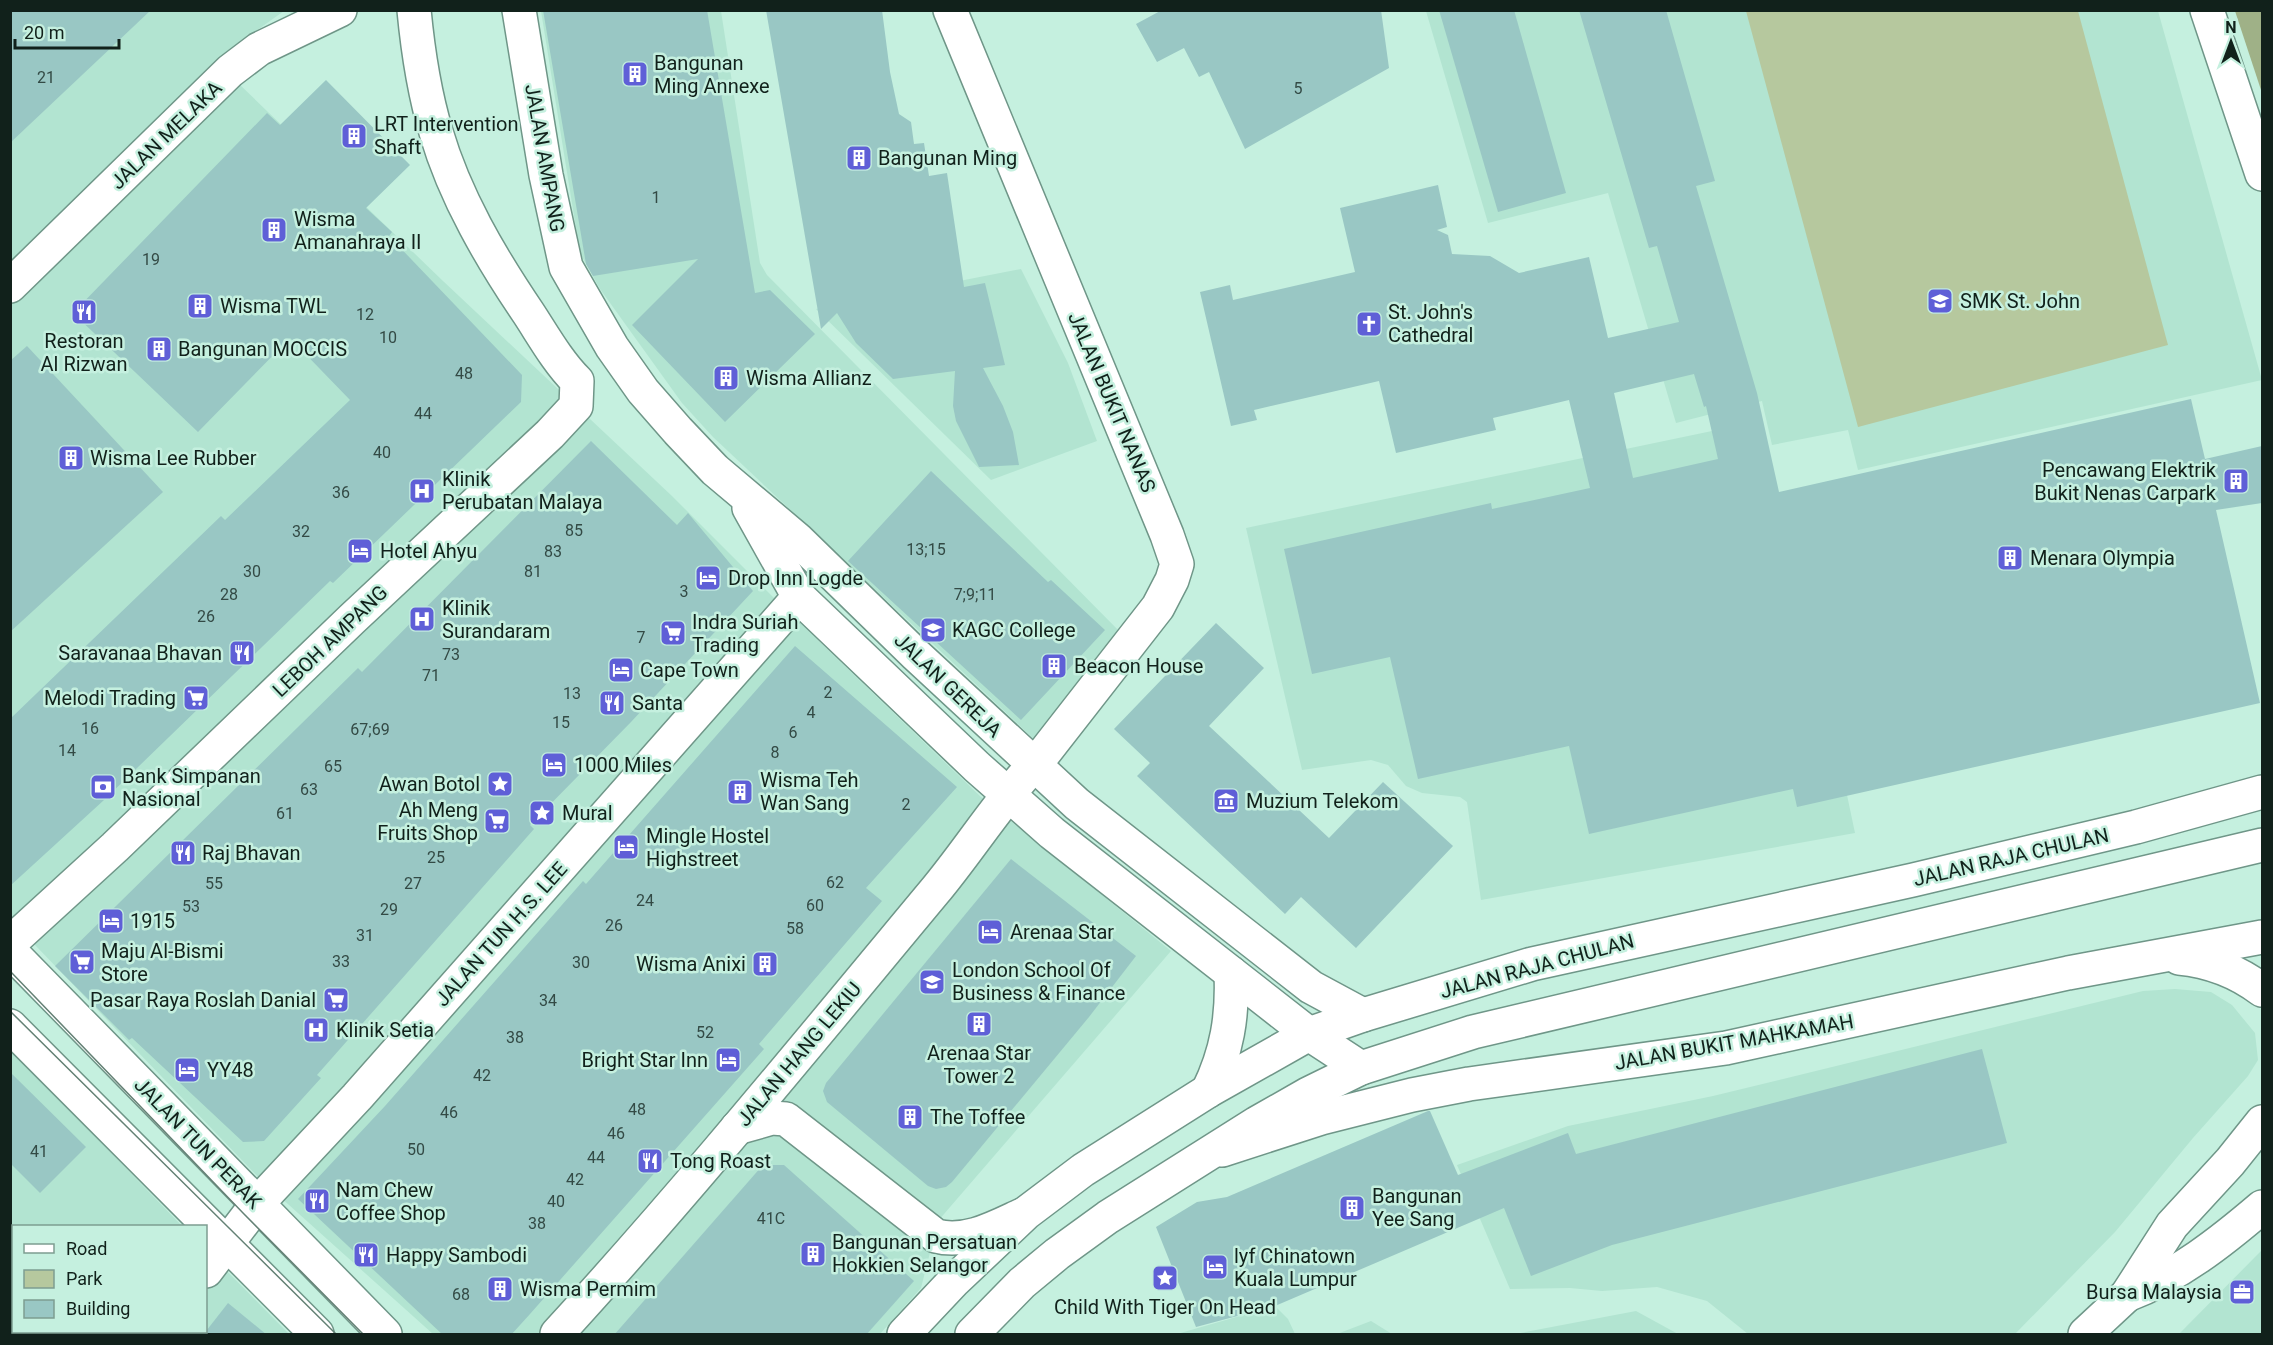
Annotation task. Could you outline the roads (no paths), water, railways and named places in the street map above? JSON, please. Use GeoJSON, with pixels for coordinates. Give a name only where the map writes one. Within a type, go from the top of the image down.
{"type":"FeatureCollection","features":[{"type":"Feature","properties":{"kind":"street","name":"JALAN MELAKA"},"geometry":{"type":"LineString","coordinates":[[10,286],[230,71],[259,49],[340,10]]}},
{"type":"Feature","properties":{"kind":"street","name":"LEBOH AMPANG"},"geometry":{"type":"LineString","coordinates":[[10,943],[550,434],[576,406],[577,381],[549,344],[489,251],[458,188],[436,133],[422,76],[414,10]]}},
{"type":"Feature","properties":{"kind":"street","name":"JALAN AMPANG"},"geometry":{"type":"LineString","coordinates":[[519,10],[546,174],[566,267],[585,301]]}},
{"type":"Feature","properties":{"kind":"street","name":"JALAN BUKIT NANAS"},"geometry":{"type":"LineString","coordinates":[[950,10],[1177,564],[1172,580],[1158,607],[1034,766]]}},
{"type":"Feature","properties":{"kind":"street"},"geometry":{"type":"LineString","coordinates":[[2207,10],[2262,174]]}},
{"type":"Feature","properties":{"kind":"street","name":"JALAN GEREJA"},"geometry":{"type":"LineString","coordinates":[[585,301],[612,347],[643,391],[678,431],[741,493],[797,539],[1034,766],[1104,826],[1311,987],[1363,1015]]}},
{"type":"Feature","properties":{"kind":"street"},"geometry":{"type":"LineString","coordinates":[[741,493],[799,597]]}},
{"type":"Feature","properties":{"kind":"street","name":"JALAN GEREJA"},"geometry":{"type":"LineString","coordinates":[[799,597],[1052,833],[1309,1034],[1361,1068]]}},
{"type":"Feature","properties":{"kind":"street","name":"JALAN TUN H.S. LEE"},"geometry":{"type":"LineString","coordinates":[[207,1270],[257,1204],[357,1098],[799,597]]}},
{"type":"Feature","properties":{"kind":"street","name":"JALAN HANG LEKIU"},"geometry":{"type":"LineString","coordinates":[[557,1335],[638,1245],[737,1128],[937,888],[1008,794],[1034,766]]}},
{"type":"Feature","properties":{"kind":"street","name":"JALAN RAJA CHULAN"},"geometry":{"type":"LineString","coordinates":[[904,1335],[954,1281],[1026,1213],[1083,1170],[1208,1091],[1309,1034],[1363,1015],[1532,964],[2136,828],[2262,792]]}},
{"type":"Feature","properties":{"kind":"street"},"geometry":{"type":"LineString","coordinates":[[972,1335],[1022,1283],[1108,1217],[1308,1094],[1361,1068],[1453,1037],[1529,1018],[2262,845]]}},
{"type":"Feature","properties":{"kind":"street","name":"JALAN BUKIT MAHKAMAH"},"geometry":{"type":"LineString","coordinates":[[1207,1155],[1321,1118],[1412,1095],[1469,1084],[1726,1048],[2151,956],[2262,937]]}},
{"type":"Feature","properties":{"kind":"street","name":"JALAN TUN PERAK"},"geometry":{"type":"LineString","coordinates":[[10,951],[385,1335]]}},
{"type":"Feature","properties":{"kind":"street"},"geometry":{"type":"LineString","coordinates":[[2151,956],[2218,965],[2251,981],[2262,990]]}},
{"type":"Feature","properties":{"kind":"street"},"geometry":{"type":"LineString","coordinates":[[1208,1091],[1222,1059],[1228,1034],[1233,999],[1231,973]]}},
{"type":"Feature","properties":{"kind":"street"},"geometry":{"type":"LineString","coordinates":[[10,1026],[317,1335]]}},
{"type":"Feature","properties":{"kind":"street"},"geometry":{"type":"LineString","coordinates":[[737,1128],[772,1118],[786,1119],[936,1236],[955,1237],[986,1231],[1026,1213]]}},
{"type":"Feature","properties":{"kind":"street"},"geometry":{"type":"LineString","coordinates":[[2085,1335],[2127,1295],[2172,1225],[2230,1162],[2262,1122]]}},
{"type":"Feature","properties":{"kind":"street"},"geometry":{"type":"LineString","coordinates":[[2127,1295],[2153,1286],[2180,1269],[2235,1230],[2262,1207]]}},
{"type":"Feature","properties":{"kind":"tram line"},"geometry":{"type":"LineString","coordinates":[[10,971],[363,1334]]}},
{"type":"Feature","properties":{"kind":"tram line"},"geometry":{"type":"LineString","coordinates":[[10,1011],[336,1334]]}},
{"type":"Feature","properties":{"kind":"place","name":"Bangunan Ming Annexe"},"geometry":{"type":"Point","coordinates":[635,74]}},
{"type":"Feature","properties":{"kind":"place","name":"LRT Intervention Shaft"},"geometry":{"type":"Point","coordinates":[354,136]}},
{"type":"Feature","properties":{"kind":"place","name":"Bangunan Ming"},"geometry":{"type":"Point","coordinates":[859,158]}},
{"type":"Feature","properties":{"kind":"place","name":"Wisma Amanahraya II"},"geometry":{"type":"Point","coordinates":[274,230]}},
{"type":"Feature","properties":{"kind":"place","name":"SMK St. John"},"geometry":{"type":"Point","coordinates":[1940,301]}},
{"type":"Feature","properties":{"kind":"place","name":"Wisma TWL"},"geometry":{"type":"Point","coordinates":[200,306]}},
{"type":"Feature","properties":{"kind":"place","name":"Restoran Al Rizwan"},"geometry":{"type":"Point","coordinates":[84,312]}},
{"type":"Feature","properties":{"kind":"place","name":"St. John's Cathedral"},"geometry":{"type":"Point","coordinates":[1369,324]}},
{"type":"Feature","properties":{"kind":"place","name":"Bangunan MOCCIS"},"geometry":{"type":"Point","coordinates":[159,349]}},
{"type":"Feature","properties":{"kind":"place","name":"Wisma Allianz"},"geometry":{"type":"Point","coordinates":[726,378]}},
{"type":"Feature","properties":{"kind":"place","name":"Wisma Lee Rubber"},"geometry":{"type":"Point","coordinates":[71,458]}},
{"type":"Feature","properties":{"kind":"place","name":"Pencawang Elektrik Bukit Nenas Carpark"},"geometry":{"type":"Point","coordinates":[2236,481]}},
{"type":"Feature","properties":{"kind":"place","name":"Klinik Perubatan Malaya"},"geometry":{"type":"Point","coordinates":[422,491]}},
{"type":"Feature","properties":{"kind":"place","name":"Hotel Ahyu"},"geometry":{"type":"Point","coordinates":[360,551]}},
{"type":"Feature","properties":{"kind":"place","name":"Menara Olympia"},"geometry":{"type":"Point","coordinates":[2010,558]}},
{"type":"Feature","properties":{"kind":"place","name":"Drop Inn Logde"},"geometry":{"type":"Point","coordinates":[708,578]}},
{"type":"Feature","properties":{"kind":"place","name":"Klinik Surandaram"},"geometry":{"type":"Point","coordinates":[422,619]}},
{"type":"Feature","properties":{"kind":"place","name":"KAGC College"},"geometry":{"type":"Point","coordinates":[933,630]}},
{"type":"Feature","properties":{"kind":"place","name":"Indra Suriah Trading"},"geometry":{"type":"Point","coordinates":[673,633]}},
{"type":"Feature","properties":{"kind":"place","name":"Saravanaa Bhavan"},"geometry":{"type":"Point","coordinates":[242,653]}},
{"type":"Feature","properties":{"kind":"place","name":"Beacon House"},"geometry":{"type":"Point","coordinates":[1054,666]}},
{"type":"Feature","properties":{"kind":"place","name":"Cape Town"},"geometry":{"type":"Point","coordinates":[621,670]}},
{"type":"Feature","properties":{"kind":"place","name":"Melodi Trading"},"geometry":{"type":"Point","coordinates":[196,698]}},
{"type":"Feature","properties":{"kind":"place","name":"Santa"},"geometry":{"type":"Point","coordinates":[612,703]}},
{"type":"Feature","properties":{"kind":"place","name":"1000 Miles"},"geometry":{"type":"Point","coordinates":[554,765]}},
{"type":"Feature","properties":{"kind":"place","name":"Awan Botol"},"geometry":{"type":"Point","coordinates":[500,784]}},
{"type":"Feature","properties":{"kind":"place","name":"Bank Simpanan Nasional"},"geometry":{"type":"Point","coordinates":[103,787]}},
{"type":"Feature","properties":{"kind":"place","name":"Wisma Teh Wan Sang"},"geometry":{"type":"Point","coordinates":[740,792]}},
{"type":"Feature","properties":{"kind":"place","name":"Muzium Telekom"},"geometry":{"type":"Point","coordinates":[1226,801]}},
{"type":"Feature","properties":{"kind":"place","name":"Mural"},"geometry":{"type":"Point","coordinates":[542,813]}},
{"type":"Feature","properties":{"kind":"place","name":"Ah Meng Fruits Shop"},"geometry":{"type":"Point","coordinates":[497,821]}},
{"type":"Feature","properties":{"kind":"place","name":"Mingle Hostel Highstreet"},"geometry":{"type":"Point","coordinates":[626,847]}},
{"type":"Feature","properties":{"kind":"place","name":"Raj Bhavan"},"geometry":{"type":"Point","coordinates":[183,853]}},
{"type":"Feature","properties":{"kind":"place","name":"1915"},"geometry":{"type":"Point","coordinates":[111,921]}},
{"type":"Feature","properties":{"kind":"place","name":"Arenaa Star"},"geometry":{"type":"Point","coordinates":[990,932]}},
{"type":"Feature","properties":{"kind":"place","name":"Maju Al-Bismi Store"},"geometry":{"type":"Point","coordinates":[82,962]}},
{"type":"Feature","properties":{"kind":"place","name":"Wisma Anixi"},"geometry":{"type":"Point","coordinates":[765,964]}},
{"type":"Feature","properties":{"kind":"place","name":"London School Of Business & Finance"},"geometry":{"type":"Point","coordinates":[932,982]}},
{"type":"Feature","properties":{"kind":"place","name":"Pasar Raya Roslah Danial"},"geometry":{"type":"Point","coordinates":[336,1000]}},
{"type":"Feature","properties":{"kind":"place","name":"Arenaa Star Tower 2"},"geometry":{"type":"Point","coordinates":[979,1024]}},
{"type":"Feature","properties":{"kind":"place","name":"Klinik Setia"},"geometry":{"type":"Point","coordinates":[316,1030]}},
{"type":"Feature","properties":{"kind":"place","name":"Bright Star Inn"},"geometry":{"type":"Point","coordinates":[728,1060]}},
{"type":"Feature","properties":{"kind":"place","name":"YY48"},"geometry":{"type":"Point","coordinates":[187,1070]}},
{"type":"Feature","properties":{"kind":"place","name":"The Toffee"},"geometry":{"type":"Point","coordinates":[910,1117]}},
{"type":"Feature","properties":{"kind":"place","name":"Tong Roast"},"geometry":{"type":"Point","coordinates":[650,1161]}},
{"type":"Feature","properties":{"kind":"place","name":"Nam Chew Coffee Shop"},"geometry":{"type":"Point","coordinates":[317,1201]}},
{"type":"Feature","properties":{"kind":"place","name":"Bangunan Yee Sang"},"geometry":{"type":"Point","coordinates":[1352,1208]}},
{"type":"Feature","properties":{"kind":"place","name":"Bangunan Persatuan Hokkien Selangor"},"geometry":{"type":"Point","coordinates":[813,1254]}},
{"type":"Feature","properties":{"kind":"place","name":"Happy Sambodi"},"geometry":{"type":"Point","coordinates":[366,1255]}},
{"type":"Feature","properties":{"kind":"place","name":"lyf Chinatown Kuala Lumpur"},"geometry":{"type":"Point","coordinates":[1215,1267]}},
{"type":"Feature","properties":{"kind":"place","name":"Child With Tiger On Head"},"geometry":{"type":"Point","coordinates":[1165,1278]}},
{"type":"Feature","properties":{"kind":"place","name":"Wisma Permim"},"geometry":{"type":"Point","coordinates":[500,1289]}},
{"type":"Feature","properties":{"kind":"place","name":"Bursa Malaysia"},"geometry":{"type":"Point","coordinates":[2242,1292]}}]}
